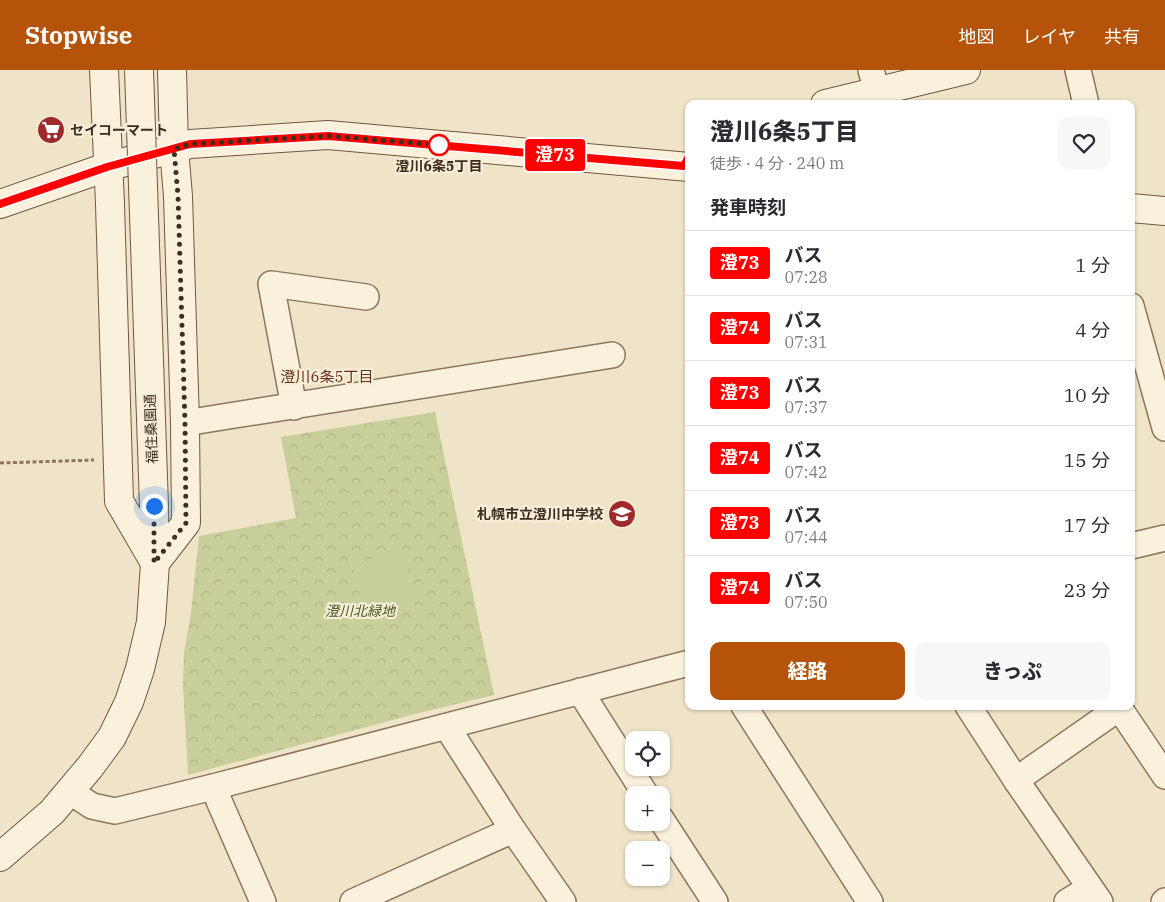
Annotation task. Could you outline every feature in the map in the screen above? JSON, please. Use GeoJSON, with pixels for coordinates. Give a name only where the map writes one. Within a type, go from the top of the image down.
{"type":"FeatureCollection","features":[{"type":"Feature","properties":{"kind":"street"},"geometry":{"type":"LineString","coordinates":[[104,70],[119,501],[154,563],[186,523],[178,196],[172,70]]}},
{"type":"Feature","properties":{"kind":"street","name":"福住桑園通"},"geometry":{"type":"LineString","coordinates":[[0,857],[52,812],[90,767],[112,737],[129,702],[140,669],[151,622],[154,506],[139,70]]}},
{"type":"Feature","properties":{"kind":"street"},"geometry":{"type":"LineString","coordinates":[[834,100],[874,81],[966,70]]}},
{"type":"Feature","properties":{"kind":"street"},"geometry":{"type":"LineString","coordinates":[[1078,70],[1085,100]]}},
{"type":"Feature","properties":{"kind":"street"},"geometry":{"type":"LineString","coordinates":[[0,204],[107,167],[174,137],[190,144],[328,136],[685,163]]}},
{"type":"Feature","properties":{"kind":"street"},"geometry":{"type":"LineString","coordinates":[[1135,208],[1165,211]]}},
{"type":"Feature","properties":{"kind":"street"},"geometry":{"type":"LineString","coordinates":[[294,406],[271,284],[366,297]]}},
{"type":"Feature","properties":{"kind":"street"},"geometry":{"type":"LineString","coordinates":[[1135,320],[1164,423]]}},
{"type":"Feature","properties":{"kind":"street"},"geometry":{"type":"LineString","coordinates":[[185,423],[612,355]]}},
{"type":"Feature","properties":{"kind":"street"},"geometry":{"type":"LineString","coordinates":[[1135,545],[1165,538]]}},
{"type":"Feature","properties":{"kind":"street"},"geometry":{"type":"LineString","coordinates":[[69,791],[92,806],[115,811],[447,727],[685,664]]}},
{"type":"Feature","properties":{"kind":"street"},"geometry":{"type":"LineString","coordinates":[[580,691],[640,786]]}},
{"type":"Feature","properties":{"kind":"street"},"geometry":{"type":"LineString","coordinates":[[747,710],[870,902]]}},
{"type":"Feature","properties":{"kind":"street"},"geometry":{"type":"LineString","coordinates":[[971,710],[1095,895],[1067,902]]}},
{"type":"Feature","properties":{"kind":"street"},"geometry":{"type":"LineString","coordinates":[[1016,780],[1114,710]]}},
{"type":"Feature","properties":{"kind":"street"},"geometry":{"type":"LineString","coordinates":[[1120,710],[1165,776]]}},
{"type":"Feature","properties":{"kind":"street"},"geometry":{"type":"LineString","coordinates":[[447,727],[513,830],[563,902]]}},
{"type":"Feature","properties":{"kind":"street"},"geometry":{"type":"LineString","coordinates":[[213,787],[263,902]]}},
{"type":"Feature","properties":{"kind":"street"},"geometry":{"type":"LineString","coordinates":[[353,902],[513,830]]}},
{"type":"Feature","properties":{"kind":"street"},"geometry":{"type":"LineString","coordinates":[[669,831],[714,902]]}},
{"type":"Feature","properties":{"kind":"path"},"geometry":{"type":"LineString","coordinates":[[0,463],[103,460],[118,470]]}},
{"type":"Feature","properties":{"kind":"green space","name":"澄川北緑地"},"geometry":{"type":"Polygon","coordinates":[[[435,412],[494,695],[415,714],[188,775],[183,686],[184,653],[191,612],[199,536],[296,518],[281,437],[435,412]]]}},
{"type":"Feature","properties":{"kind":"green space"},"geometry":{"type":"Polygon","coordinates":[[[403,551],[416,599],[365,613],[352,565],[403,551]]]}},
{"type":"Feature","properties":{"kind":"bus line","name":"澄73"},"geometry":{"type":"LineString","coordinates":[[0,204],[107,167],[190,144],[328,136],[684,166],[685,164]]}},
{"type":"Feature","properties":{"kind":"place","name":"セイコーマート"},"geometry":{"type":"Point","coordinates":[51,130]}},
{"type":"Feature","properties":{"kind":"place","name":"澄川6条5丁目"},"geometry":{"type":"Point","coordinates":[439,145]}},
{"type":"Feature","properties":{"kind":"place","name":"札幌市立澄川中学校"},"geometry":{"type":"Point","coordinates":[622,514]}},
{"type":"Feature","properties":{"kind":"district","name":"澄川6条5丁目"},"geometry":{"type":"Point","coordinates":[327,377]}},
{"type":"Feature","properties":{"kind":"route"},"geometry":{"type":"LineString","coordinates":[[154,506],[154,563],[186,523],[178,196],[174,149],[190,144],[328,136],[441,145],[439,145]]}}]}
